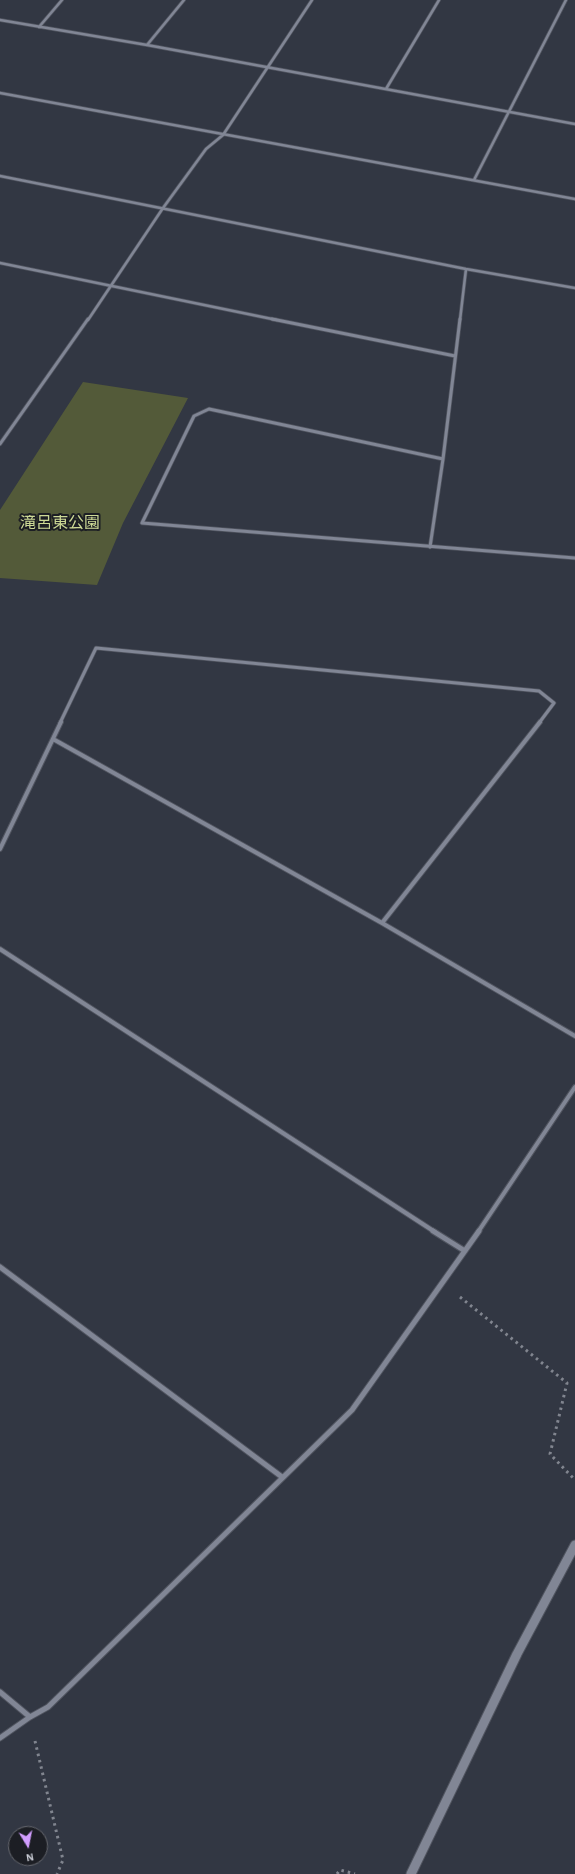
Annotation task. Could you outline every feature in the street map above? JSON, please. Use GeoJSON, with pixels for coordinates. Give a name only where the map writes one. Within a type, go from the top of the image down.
{"type":"FeatureCollection","features":[{"type":"Feature","properties":{"kind":"street"},"geometry":{"type":"LineString","coordinates":[[39,27],[62,0]]}},
{"type":"Feature","properties":{"kind":"street"},"geometry":{"type":"LineString","coordinates":[[147,45],[184,0]]}},
{"type":"Feature","properties":{"kind":"street"},"geometry":{"type":"LineString","coordinates":[[0,444],[112,285],[163,208],[206,149],[223,135],[312,0]]}},
{"type":"Feature","properties":{"kind":"street"},"geometry":{"type":"LineString","coordinates":[[386,89],[439,0]]}},
{"type":"Feature","properties":{"kind":"street"},"geometry":{"type":"LineString","coordinates":[[474,180],[566,0]]}},
{"type":"Feature","properties":{"kind":"street"},"geometry":{"type":"LineString","coordinates":[[0,20],[147,45],[575,124]]}},
{"type":"Feature","properties":{"kind":"street"},"geometry":{"type":"LineString","coordinates":[[0,93],[575,199]]}},
{"type":"Feature","properties":{"kind":"street"},"geometry":{"type":"LineString","coordinates":[[0,176],[466,269],[575,288]]}},
{"type":"Feature","properties":{"kind":"street"},"geometry":{"type":"LineString","coordinates":[[0,262],[455,356]]}},
{"type":"Feature","properties":{"kind":"street"},"geometry":{"type":"LineString","coordinates":[[430,547],[443,459],[466,269]]}},
{"type":"Feature","properties":{"kind":"street"},"geometry":{"type":"LineString","coordinates":[[443,459],[209,409],[194,416],[142,523],[575,558]]}},
{"type":"Feature","properties":{"kind":"street"},"geometry":{"type":"LineString","coordinates":[[0,849],[96,648],[539,691],[554,703],[382,923]]}},
{"type":"Feature","properties":{"kind":"street"},"geometry":{"type":"LineString","coordinates":[[53,739],[382,923],[575,1036]]}},
{"type":"Feature","properties":{"kind":"street"},"geometry":{"type":"LineString","coordinates":[[0,949],[465,1251]]}},
{"type":"Feature","properties":{"kind":"street"},"geometry":{"type":"LineString","coordinates":[[0,1738],[30,1717],[48,1708],[352,1410],[465,1251],[575,1087]]}},
{"type":"Feature","properties":{"kind":"street"},"geometry":{"type":"LineString","coordinates":[[0,1267],[282,1477]]}},
{"type":"Feature","properties":{"kind":"street"},"geometry":{"type":"LineString","coordinates":[[411,1874],[517,1654],[575,1545]]}},
{"type":"Feature","properties":{"kind":"street"},"geometry":{"type":"LineString","coordinates":[[0,1692],[30,1717]]}},
{"type":"Feature","properties":{"kind":"path"},"geometry":{"type":"LineString","coordinates":[[442,1283],[566,1383],[550,1454],[575,1480]]}},
{"type":"Feature","properties":{"kind":"path"},"geometry":{"type":"LineString","coordinates":[[30,1717],[63,1860],[57,1874]]}},
{"type":"Feature","properties":{"kind":"path"},"geometry":{"type":"LineString","coordinates":[[337,1874],[340,1870],[355,1874]]}},
{"type":"Feature","properties":{"kind":"green space","name":"滝呂東公園"},"geometry":{"type":"Polygon","coordinates":[[[83,382],[188,398],[123,523],[97,585],[0,578],[0,510],[83,382]]]}}]}
